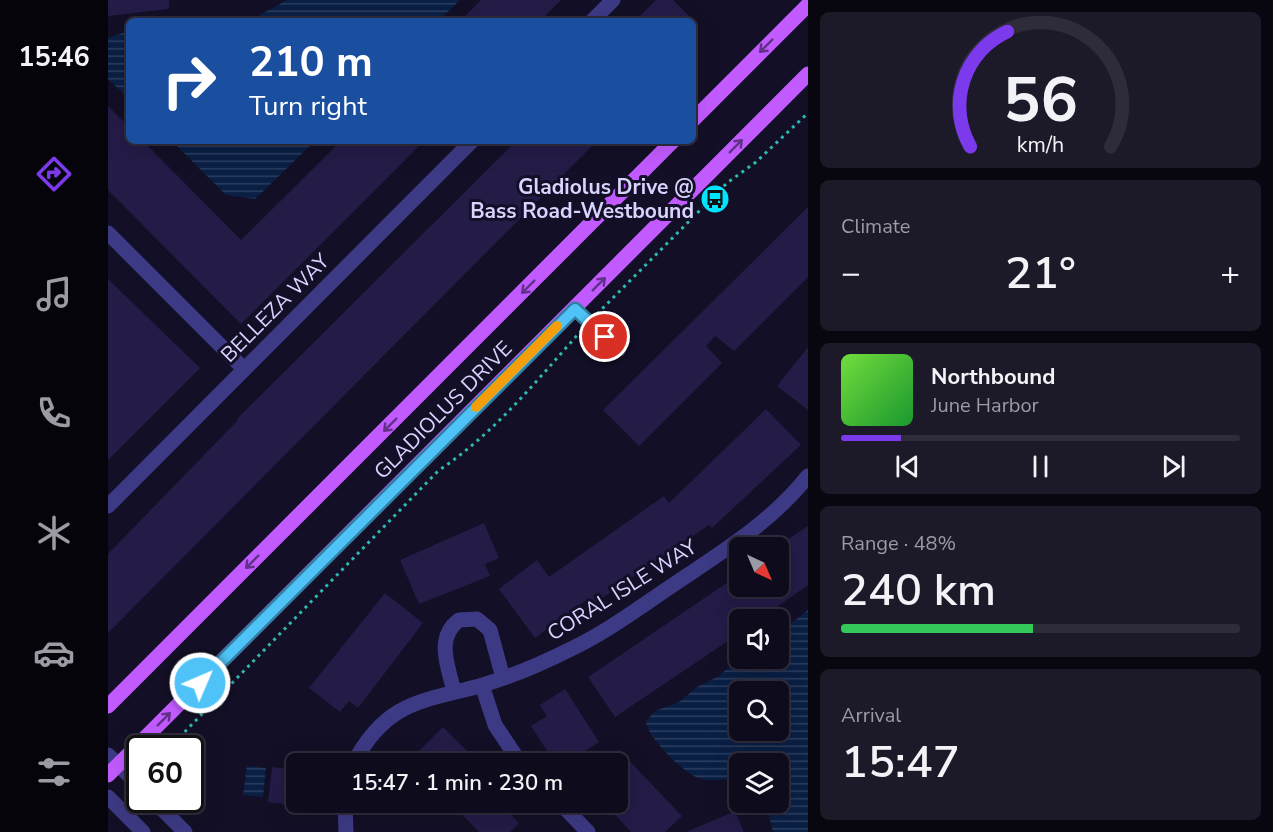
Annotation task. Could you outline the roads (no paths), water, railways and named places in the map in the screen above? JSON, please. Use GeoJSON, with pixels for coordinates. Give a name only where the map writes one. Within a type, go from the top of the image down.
{"type":"FeatureCollection","features":[{"type":"Feature","properties":{"kind":"main road"},"geometry":{"type":"LineString","coordinates":[[696,117],[808,4]]}},
{"type":"Feature","properties":{"kind":"main road","name":"GLADIOLUS DRIVE"},"geometry":{"type":"LineString","coordinates":[[111,765],[575,309],[808,75]]}},
{"type":"Feature","properties":{"kind":"main road","name":"GLADIOLUS DRIVE"},"geometry":{"type":"LineString","coordinates":[[108,706],[670,144]]}},
{"type":"Feature","properties":{"kind":"street"},"geometry":{"type":"LineString","coordinates":[[595,18],[614,0]]}},
{"type":"Feature","properties":{"kind":"street","name":"BELLEZA WAY"},"geometry":{"type":"LineString","coordinates":[[108,506],[469,144]]}},
{"type":"Feature","properties":{"kind":"street"},"geometry":{"type":"LineString","coordinates":[[108,233],[244,369]]}},
{"type":"Feature","properties":{"kind":"street","name":"CORAL ISLE WAY"},"geometry":{"type":"LineString","coordinates":[[360,753],[373,733],[387,720],[421,700],[503,678],[590,640],[747,535],[776,511],[808,476]]}},
{"type":"Feature","properties":{"kind":"street"},"geometry":{"type":"LineString","coordinates":[[453,691],[444,644],[447,632],[459,620],[477,619],[490,630],[503,678]]}},
{"type":"Feature","properties":{"kind":"street"},"geometry":{"type":"LineString","coordinates":[[482,685],[495,726],[513,753]]}},
{"type":"Feature","properties":{"kind":"street"},"geometry":{"type":"LineString","coordinates":[[111,765],[126,776]]}},
{"type":"Feature","properties":{"kind":"street"},"geometry":{"type":"LineString","coordinates":[[108,797],[143,832]]}},
{"type":"Feature","properties":{"kind":"street"},"geometry":{"type":"LineString","coordinates":[[166,813],[185,832]]}},
{"type":"Feature","properties":{"kind":"street"},"geometry":{"type":"LineString","coordinates":[[345,813],[346,832]]}},
{"type":"Feature","properties":{"kind":"street"},"geometry":{"type":"LineString","coordinates":[[570,813],[588,832]]}},
{"type":"Feature","properties":{"kind":"lane"},"geometry":{"type":"LineString","coordinates":[[575,309],[621,352]]}},
{"type":"Feature","properties":{"kind":"water"},"geometry":{"type":"Polygon","coordinates":[[[287,0],[460,0],[441,18],[254,18],[287,0]]]}},
{"type":"Feature","properties":{"kind":"water"},"geometry":{"type":"Polygon","coordinates":[[[126,32],[126,96],[108,79],[108,38],[126,32]]]}},
{"type":"Feature","properties":{"kind":"water"},"geometry":{"type":"Polygon","coordinates":[[[175,144],[312,144],[255,199],[226,195],[175,144]]]}},
{"type":"Feature","properties":{"kind":"water"},"geometry":{"type":"Polygon","coordinates":[[[808,610],[808,832],[773,832],[768,813],[789,813],[789,753],[729,753],[729,779],[703,779],[684,769],[652,736],[646,721],[655,711],[679,702],[697,687],[719,676],[729,667],[729,669],[789,669],[789,625],[808,610]]]}},
{"type":"Feature","properties":{"kind":"water"},"geometry":{"type":"Polygon","coordinates":[[[247,766],[266,768],[263,797],[243,795],[247,766]]]}},
{"type":"Feature","properties":{"kind":"place","name":"Gladiolus Drive @ Bass Road-Westbound"},"geometry":{"type":"Point","coordinates":[715,199]}}]}
